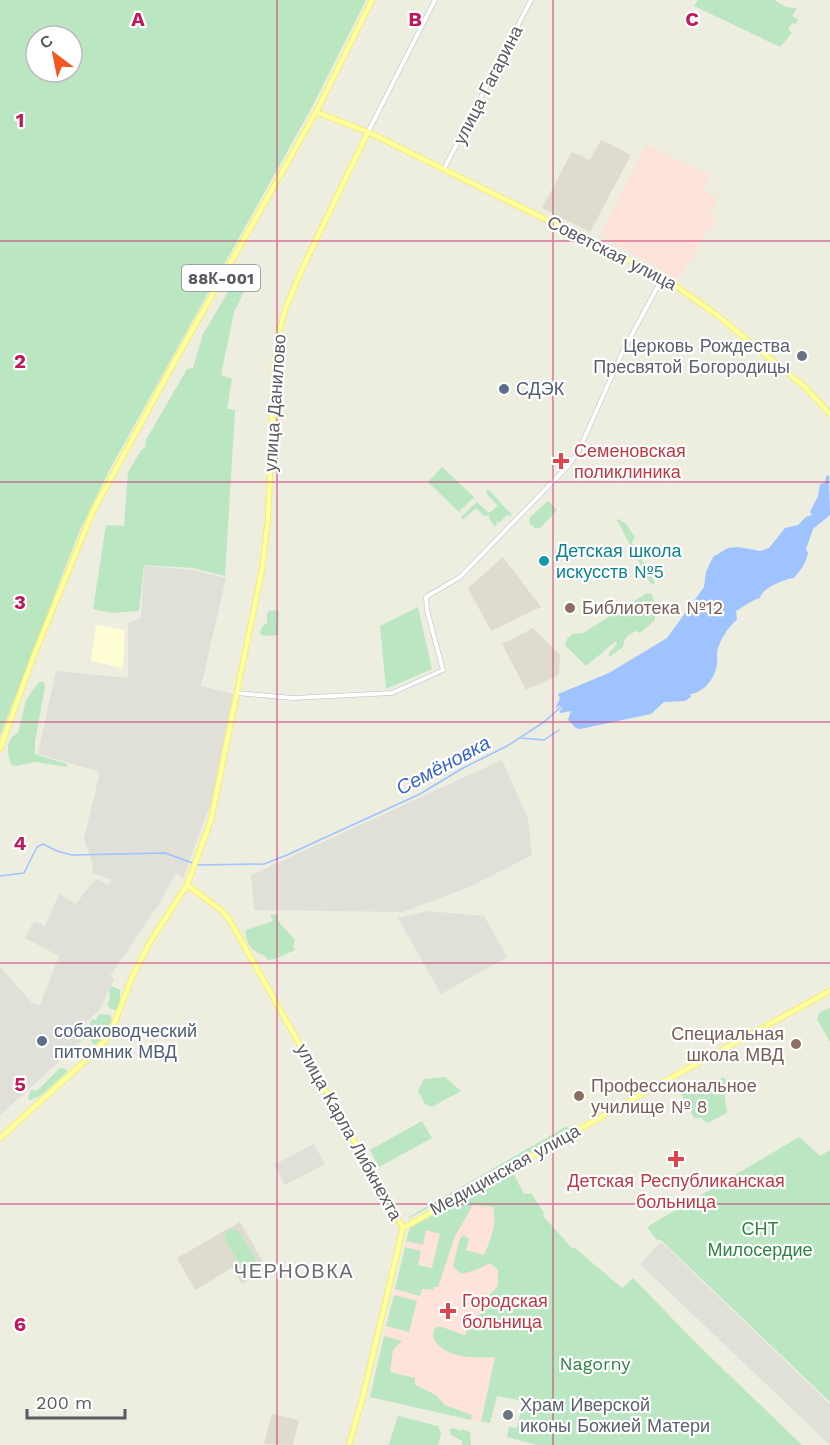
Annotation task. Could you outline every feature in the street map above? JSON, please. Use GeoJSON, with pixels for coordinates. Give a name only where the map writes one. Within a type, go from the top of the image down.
{"type":"FeatureCollection","features":[{"type":"Feature","properties":{"kind":"main road","name":"88К-001"},"geometry":{"type":"LineString","coordinates":[[0,749],[38,646],[93,511],[187,339],[316,112],[372,0]]}},
{"type":"Feature","properties":{"kind":"main road","name":"Советская улица"},"geometry":{"type":"LineString","coordinates":[[316,112],[368,132],[663,277],[717,315],[784,369],[830,414]]}},
{"type":"Feature","properties":{"kind":"main road","name":"улица Данилово"},"geometry":{"type":"LineString","coordinates":[[0,1138],[96,1051],[106,1039],[114,1026],[146,950],[187,885],[195,864],[215,806],[256,608],[265,549],[276,358],[280,329],[286,307],[303,267],[368,132]]}},
{"type":"Feature","properties":{"kind":"main road","name":"улица Карла Либкнехта"},"geometry":{"type":"LineString","coordinates":[[187,885],[229,919],[403,1228],[349,1445]]}},
{"type":"Feature","properties":{"kind":"main road","name":"Медицинская улица"},"geometry":{"type":"LineString","coordinates":[[403,1228],[685,1070],[830,992]]}},
{"type":"Feature","properties":{"kind":"street","name":"улица Данилово"},"geometry":{"type":"LineString","coordinates":[[368,132],[435,0]]}},
{"type":"Feature","properties":{"kind":"street","name":"улица Гагарина"},"geometry":{"type":"LineString","coordinates":[[444,169],[531,0]]}},
{"type":"Feature","properties":{"kind":"street"},"geometry":{"type":"LineString","coordinates":[[237,693],[293,698],[392,693],[443,670],[427,610],[426,597],[460,577],[569,465],[579,450],[627,344],[663,277]]}},
{"type":"Feature","properties":{"kind":"shaded area"},"geometry":{"type":"Polygon","coordinates":[[[601,140],[631,155],[590,232],[542,208],[572,152],[590,160],[601,140]]]}},
{"type":"Feature","properties":{"kind":"shaded area"},"geometry":{"type":"Polygon","coordinates":[[[646,145],[709,175],[703,191],[718,197],[711,214],[716,217],[678,281],[600,236],[646,145]]]}},
{"type":"Feature","properties":{"kind":"shaded area"},"geometry":{"type":"Polygon","coordinates":[[[503,557],[541,607],[491,631],[468,588],[503,557]]]}},
{"type":"Feature","properties":{"kind":"shaded area"},"geometry":{"type":"Polygon","coordinates":[[[144,566],[193,570],[226,578],[201,686],[233,694],[211,803],[183,878],[176,873],[159,904],[110,976],[114,979],[100,1009],[80,1029],[81,1042],[0,1115],[0,967],[32,1003],[40,1005],[59,956],[25,938],[34,921],[45,926],[59,894],[76,904],[91,884],[98,879],[107,885],[112,880],[93,873],[92,862],[84,839],[100,772],[38,754],[56,671],[128,678],[128,623],[141,618],[144,566]]]}},
{"type":"Feature","properties":{"kind":"shaded area"},"geometry":{"type":"Polygon","coordinates":[[[96,625],[125,630],[123,668],[91,661],[96,625]]]}},
{"type":"Feature","properties":{"kind":"shaded area"},"geometry":{"type":"Polygon","coordinates":[[[533,628],[560,655],[559,675],[526,690],[502,644],[533,628]]]}},
{"type":"Feature","properties":{"kind":"shaded area"},"geometry":{"type":"Polygon","coordinates":[[[502,760],[528,819],[532,855],[469,887],[403,912],[254,910],[251,875],[502,760]]]}},
{"type":"Feature","properties":{"kind":"shaded area"},"geometry":{"type":"Polygon","coordinates":[[[428,911],[484,916],[507,957],[441,994],[398,918],[428,911]]]}},
{"type":"Feature","properties":{"kind":"shaded area"},"geometry":{"type":"Polygon","coordinates":[[[314,1144],[325,1164],[285,1185],[274,1165],[314,1144]]]}},
{"type":"Feature","properties":{"kind":"shaded area","name":"Городская больница"},"geometry":{"type":"Polygon","coordinates":[[[512,1171],[512,1279],[481,1422],[370,1397],[410,1228],[512,1171]]]}},
{"type":"Feature","properties":{"kind":"shaded area"},"geometry":{"type":"Polygon","coordinates":[[[240,1222],[267,1269],[242,1284],[232,1268],[195,1290],[177,1258],[240,1222]]]}},
{"type":"Feature","properties":{"kind":"shaded area"},"geometry":{"type":"Polygon","coordinates":[[[661,1242],[830,1404],[830,1445],[640,1264],[661,1242]]]}},
{"type":"Feature","properties":{"kind":"shaded area"},"geometry":{"type":"Polygon","coordinates":[[[272,1414],[299,1420],[293,1445],[264,1444],[272,1414]]]}},
{"type":"Feature","properties":{"kind":"green space"},"geometry":{"type":"Polygon","coordinates":[[[0,0],[366,0],[312,107],[111,467],[79,532],[0,736],[0,0]]]}},
{"type":"Feature","properties":{"kind":"green space"},"geometry":{"type":"Polygon","coordinates":[[[698,0],[774,0],[786,7],[797,8],[792,16],[798,19],[796,24],[792,23],[788,29],[792,33],[780,47],[694,6],[698,0]]]}},
{"type":"Feature","properties":{"kind":"green space"},"geometry":{"type":"Polygon","coordinates":[[[234,282],[246,288],[234,312],[221,375],[232,379],[227,409],[235,410],[225,576],[193,568],[144,565],[139,611],[112,613],[93,609],[106,525],[124,526],[128,472],[142,449],[145,449],[146,440],[187,369],[193,368],[203,334],[234,282]]]}},
{"type":"Feature","properties":{"kind":"green space"},"geometry":{"type":"Polygon","coordinates":[[[442,467],[474,497],[459,512],[428,482],[442,467]]]}},
{"type":"Feature","properties":{"kind":"green space"},"geometry":{"type":"Polygon","coordinates":[[[488,489],[512,515],[506,516],[499,523],[496,521],[497,526],[494,526],[489,515],[484,516],[476,508],[462,519],[461,517],[477,502],[489,513],[498,506],[486,493],[488,489]]]}},
{"type":"Feature","properties":{"kind":"green space"},"geometry":{"type":"Polygon","coordinates":[[[548,501],[557,510],[540,528],[535,528],[530,524],[529,518],[548,501]]]}},
{"type":"Feature","properties":{"kind":"green space"},"geometry":{"type":"Polygon","coordinates":[[[617,520],[626,524],[635,537],[632,542],[655,583],[650,583],[617,520]]]}},
{"type":"Feature","properties":{"kind":"green space"},"geometry":{"type":"Polygon","coordinates":[[[647,593],[652,594],[654,602],[651,611],[655,615],[655,620],[640,633],[636,631],[629,635],[623,647],[609,657],[609,653],[617,644],[616,641],[586,666],[565,645],[567,639],[573,634],[583,633],[647,593]]]}},
{"type":"Feature","properties":{"kind":"green space"},"geometry":{"type":"Polygon","coordinates":[[[418,607],[432,669],[386,689],[380,626],[418,607]]]}},
{"type":"Feature","properties":{"kind":"green space"},"geometry":{"type":"Polygon","coordinates":[[[274,610],[279,611],[278,635],[260,634],[262,627],[267,623],[267,614],[274,610]]]}},
{"type":"Feature","properties":{"kind":"green space"},"geometry":{"type":"Polygon","coordinates":[[[43,681],[45,686],[35,754],[67,764],[67,767],[36,762],[11,765],[9,743],[18,733],[26,700],[38,683],[43,681]]]}},
{"type":"Feature","properties":{"kind":"green space"},"geometry":{"type":"Polygon","coordinates":[[[278,915],[278,921],[295,940],[293,946],[295,950],[268,960],[250,946],[246,938],[246,930],[271,922],[273,920],[270,916],[278,915]]]}},
{"type":"Feature","properties":{"kind":"green space"},"geometry":{"type":"Polygon","coordinates":[[[111,986],[120,990],[120,1005],[116,1010],[111,1009],[107,1004],[110,999],[111,986]]]}},
{"type":"Feature","properties":{"kind":"green space"},"geometry":{"type":"Polygon","coordinates":[[[830,1008],[830,1042],[817,1019],[820,1012],[830,1008]]]}},
{"type":"Feature","properties":{"kind":"green space"},"geometry":{"type":"Polygon","coordinates":[[[99,1014],[109,1015],[112,1018],[103,1037],[94,1045],[86,1032],[92,1019],[96,1020],[99,1014]]]}},
{"type":"Feature","properties":{"kind":"green space"},"geometry":{"type":"Polygon","coordinates":[[[60,1068],[66,1069],[67,1072],[40,1096],[30,1100],[28,1098],[31,1090],[39,1089],[60,1068]]]}},
{"type":"Feature","properties":{"kind":"green space"},"geometry":{"type":"Polygon","coordinates":[[[445,1077],[461,1091],[432,1107],[425,1104],[418,1091],[424,1079],[445,1077]]]}},
{"type":"Feature","properties":{"kind":"green space"},"geometry":{"type":"Polygon","coordinates":[[[724,1077],[728,1086],[724,1092],[727,1113],[707,1123],[701,1118],[694,1118],[679,1090],[684,1088],[688,1093],[697,1092],[724,1077]]]}},
{"type":"Feature","properties":{"kind":"green space"},"geometry":{"type":"Polygon","coordinates":[[[422,1121],[432,1138],[379,1167],[370,1150],[422,1121]]]}},
{"type":"Feature","properties":{"kind":"green space"},"geometry":{"type":"Polygon","coordinates":[[[567,1126],[570,1130],[408,1219],[409,1217],[567,1126]]]}},
{"type":"Feature","properties":{"kind":"green space","name":"СНТ Милосердие"},"geometry":{"type":"Polygon","coordinates":[[[799,1137],[820,1156],[830,1150],[830,1402],[662,1241],[656,1239],[647,1227],[799,1137]]]}},
{"type":"Feature","properties":{"kind":"green space","name":"Nagorny"},"geometry":{"type":"Polygon","coordinates":[[[512,1171],[524,1194],[531,1193],[544,1213],[543,1216],[572,1248],[575,1248],[622,1288],[633,1278],[699,1346],[802,1445],[537,1445],[507,1437],[509,1427],[517,1428],[523,1401],[497,1396],[490,1423],[481,1422],[495,1357],[460,1356],[444,1350],[433,1337],[434,1329],[439,1326],[466,1334],[469,1321],[485,1311],[485,1299],[498,1286],[498,1270],[490,1263],[461,1274],[453,1266],[460,1238],[464,1235],[469,1239],[466,1250],[484,1255],[494,1225],[493,1207],[473,1205],[455,1236],[438,1287],[434,1287],[433,1290],[422,1289],[420,1296],[395,1289],[405,1247],[421,1251],[418,1265],[432,1268],[440,1234],[426,1230],[423,1245],[406,1241],[410,1228],[512,1171]]]}},
{"type":"Feature","properties":{"kind":"green space"},"geometry":{"type":"Polygon","coordinates":[[[231,1229],[239,1231],[258,1264],[253,1271],[245,1272],[225,1240],[226,1232],[231,1229]]]}},
{"type":"Feature","properties":{"kind":"green space"},"geometry":{"type":"Polygon","coordinates":[[[394,1295],[417,1301],[409,1332],[386,1326],[394,1295]]]}},
{"type":"Feature","properties":{"kind":"green space"},"geometry":{"type":"Polygon","coordinates":[[[384,1336],[402,1341],[393,1350],[390,1372],[415,1378],[415,1385],[436,1395],[445,1405],[472,1415],[471,1420],[370,1397],[384,1336]]]}},
{"type":"Feature","properties":{"kind":"green space"},"geometry":{"type":"Polygon","coordinates":[[[398,1416],[438,1426],[441,1433],[438,1445],[387,1445],[398,1416]]]}},
{"type":"Feature","properties":{"kind":"green space"},"geometry":{"type":"Polygon","coordinates":[[[449,1429],[470,1432],[471,1445],[462,1445],[462,1441],[451,1435],[449,1429]]]}},
{"type":"Feature","properties":{"kind":"water"},"geometry":{"type":"Polygon","coordinates":[[[829,475],[830,515],[813,529],[806,549],[807,557],[802,567],[794,578],[774,585],[764,591],[760,598],[736,611],[737,620],[728,629],[717,650],[714,674],[700,691],[690,694],[691,697],[685,701],[664,702],[651,714],[580,729],[568,720],[571,711],[559,712],[563,707],[558,706],[557,709],[556,707],[560,698],[558,694],[609,673],[667,638],[704,587],[706,572],[713,557],[728,548],[738,547],[760,551],[769,548],[785,528],[798,525],[806,517],[812,515],[810,512],[818,496],[820,484],[825,483],[826,476],[829,475]]]}},
{"type":"Feature","properties":{"kind":"waterway","name":"Семёновка"},"geometry":{"type":"LineString","coordinates":[[0,876],[24,873],[37,847],[43,844],[72,855],[165,853],[198,865],[264,864],[420,794],[463,768],[507,746],[544,722],[562,706]]}},
{"type":"Feature","properties":{"kind":"waterway"},"geometry":{"type":"LineString","coordinates":[[521,738],[544,740],[559,730]]}},
{"type":"Feature","properties":{"kind":"place","name":"Церковь Рождества Пресвятой Богородицы"},"geometry":{"type":"Point","coordinates":[802,356]}},
{"type":"Feature","properties":{"kind":"place","name":"СДЭК"},"geometry":{"type":"Point","coordinates":[504,389]}},
{"type":"Feature","properties":{"kind":"place","name":"Семеновская поликлиника"},"geometry":{"type":"Point","coordinates":[561,461]}},
{"type":"Feature","properties":{"kind":"place","name":"Детская школа искусств №5"},"geometry":{"type":"Point","coordinates":[544,561]}},
{"type":"Feature","properties":{"kind":"place","name":"Библиотека №12"},"geometry":{"type":"Point","coordinates":[570,608]}},
{"type":"Feature","properties":{"kind":"place","name":"собаководческий питомник МВД"},"geometry":{"type":"Point","coordinates":[42,1041]}},
{"type":"Feature","properties":{"kind":"place","name":"Специальная школа МВД"},"geometry":{"type":"Point","coordinates":[796,1044]}},
{"type":"Feature","properties":{"kind":"place","name":"Профессиональное училище № 8"},"geometry":{"type":"Point","coordinates":[579,1096]}},
{"type":"Feature","properties":{"kind":"place","name":"Детская Республиканская больница"},"geometry":{"type":"Point","coordinates":[676,1159]}},
{"type":"Feature","properties":{"kind":"place","name":"Городская больница"},"geometry":{"type":"Point","coordinates":[448,1311]}},
{"type":"Feature","properties":{"kind":"place","name":"Храм Иверской иконы Божией Матери"},"geometry":{"type":"Point","coordinates":[508,1415]}},
{"type":"Feature","properties":{"kind":"district","name":"ЧЕРНОВКА"},"geometry":{"type":"Point","coordinates":[294,1271]}}]}
